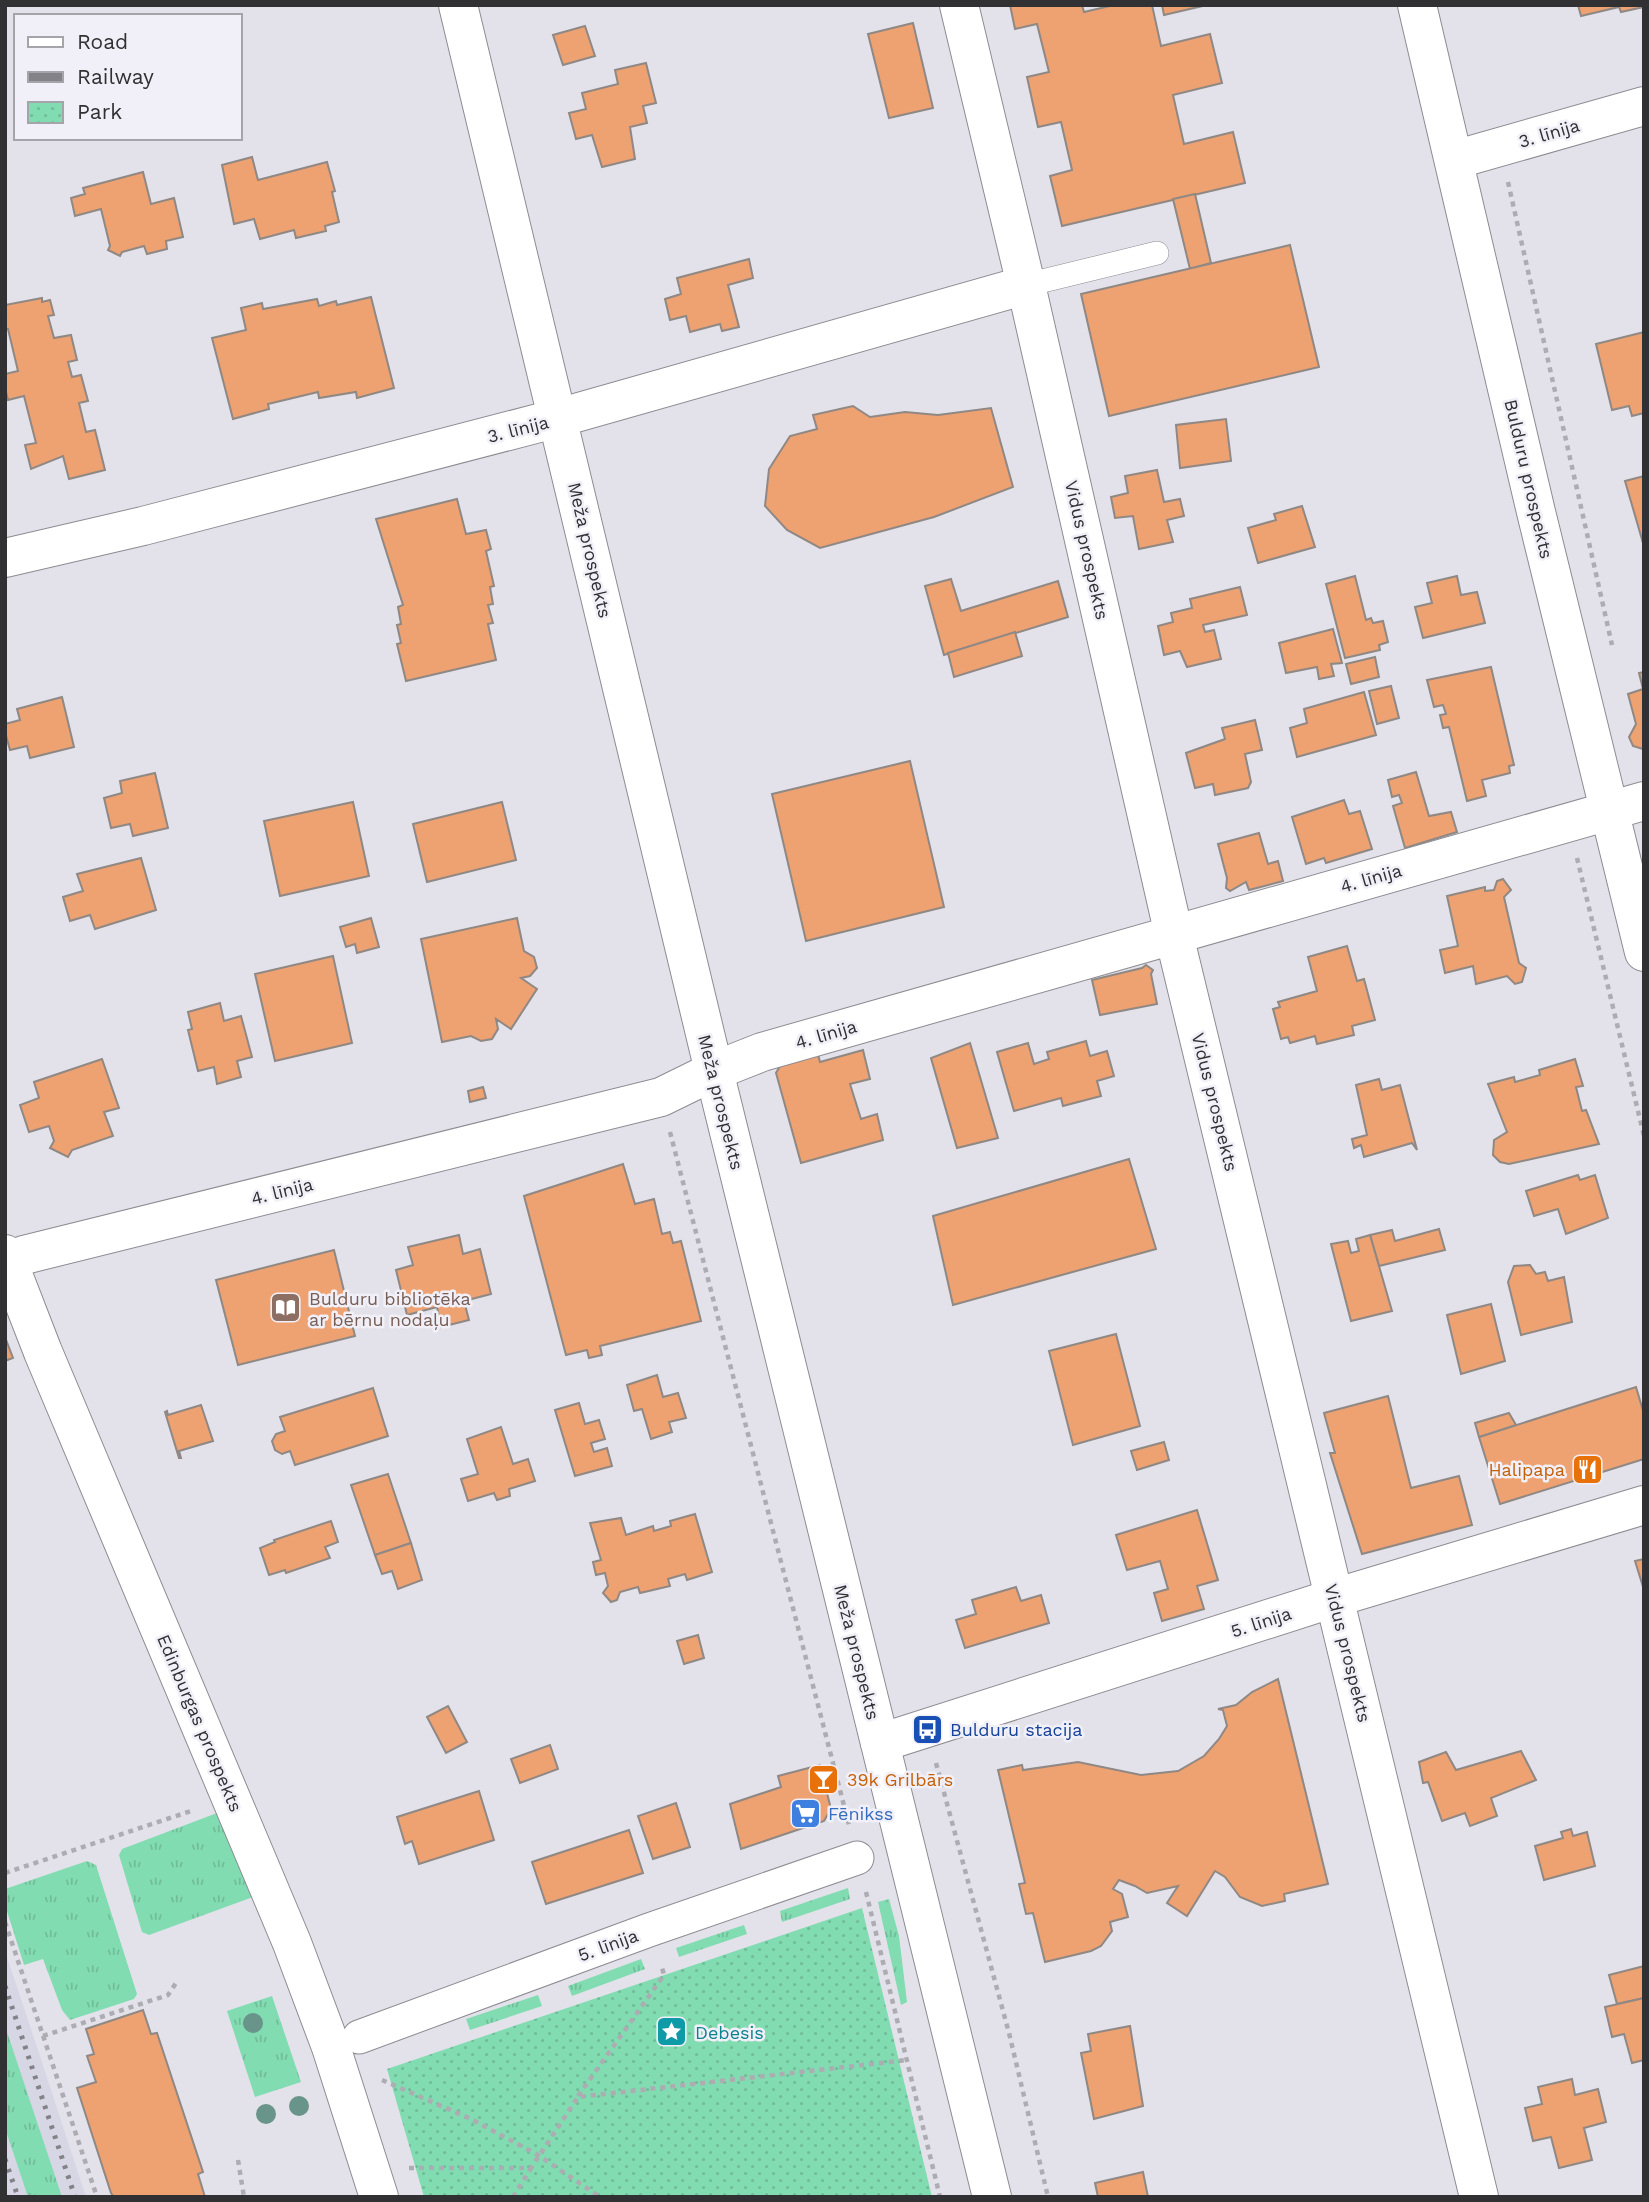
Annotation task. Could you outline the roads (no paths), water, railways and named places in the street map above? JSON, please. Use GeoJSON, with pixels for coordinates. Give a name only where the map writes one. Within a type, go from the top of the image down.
{"type":"FeatureCollection","features":[{"type":"Feature","properties":{"kind":"street","name":"Meža prospekts"},"geometry":{"type":"LineString","coordinates":[[458,5],[713,1071],[992,2197]]}},
{"type":"Feature","properties":{"kind":"street","name":"Vidus prospekts"},"geometry":{"type":"LineString","coordinates":[[960,5],[1174,934],[1479,2197]]}},
{"type":"Feature","properties":{"kind":"street","name":"Bulduru prospekts"},"geometry":{"type":"LineString","coordinates":[[1417,5],[1536,512],[1627,806],[1644,952]]}},
{"type":"Feature","properties":{"kind":"street","name":"3. līnija"},"geometry":{"type":"LineString","coordinates":[[1454,160],[1644,106]]}},
{"type":"Feature","properties":{"kind":"street","name":"3. līnija"},"geometry":{"type":"LineString","coordinates":[[5,558],[143,526],[558,418],[1026,285]]}},
{"type":"Feature","properties":{"kind":"street","name":"4. līnija"},"geometry":{"type":"LineString","coordinates":[[6,1257],[24,1255],[661,1097],[713,1071],[762,1052],[1627,806]]}},
{"type":"Feature","properties":{"kind":"street","name":"Edinburgas prospekts"},"geometry":{"type":"LineString","coordinates":[[6,1257],[43,1352],[292,1943],[331,2047],[390,2183]]}},
{"type":"Feature","properties":{"kind":"street","name":"5. līnija"},"geometry":{"type":"LineString","coordinates":[[880,1743],[1335,1598],[1644,1505]]}},
{"type":"Feature","properties":{"kind":"street","name":"5. līnija"},"geometry":{"type":"LineString","coordinates":[[359,2036],[857,1857]]}},
{"type":"Feature","properties":{"kind":"lane"},"geometry":{"type":"LineString","coordinates":[[1026,285],[1157,253]]}},
{"type":"Feature","properties":{"kind":"railway"},"geometry":{"type":"LineString","coordinates":[[5,1986],[75,2197]]}},
{"type":"Feature","properties":{"kind":"railway"},"geometry":{"type":"LineString","coordinates":[[5,2159],[18,2197]]}},
{"type":"Feature","properties":{"kind":"place","name":"Bulduru bibliotēka ar bērnu nodaļu"},"geometry":{"type":"Point","coordinates":[286,1308]}},
{"type":"Feature","properties":{"kind":"place","name":"Halipapa"},"geometry":{"type":"Point","coordinates":[1588,1469]}},
{"type":"Feature","properties":{"kind":"place","name":"Bulduru stacija"},"geometry":{"type":"Point","coordinates":[927,1729]}},
{"type":"Feature","properties":{"kind":"place","name":"39k Grilbārs"},"geometry":{"type":"Point","coordinates":[824,1779]}},
{"type":"Feature","properties":{"kind":"place","name":"Fēnikss"},"geometry":{"type":"Point","coordinates":[805,1813]}},
{"type":"Feature","properties":{"kind":"place","name":"Debesis"},"geometry":{"type":"Point","coordinates":[672,2032]}}]}
